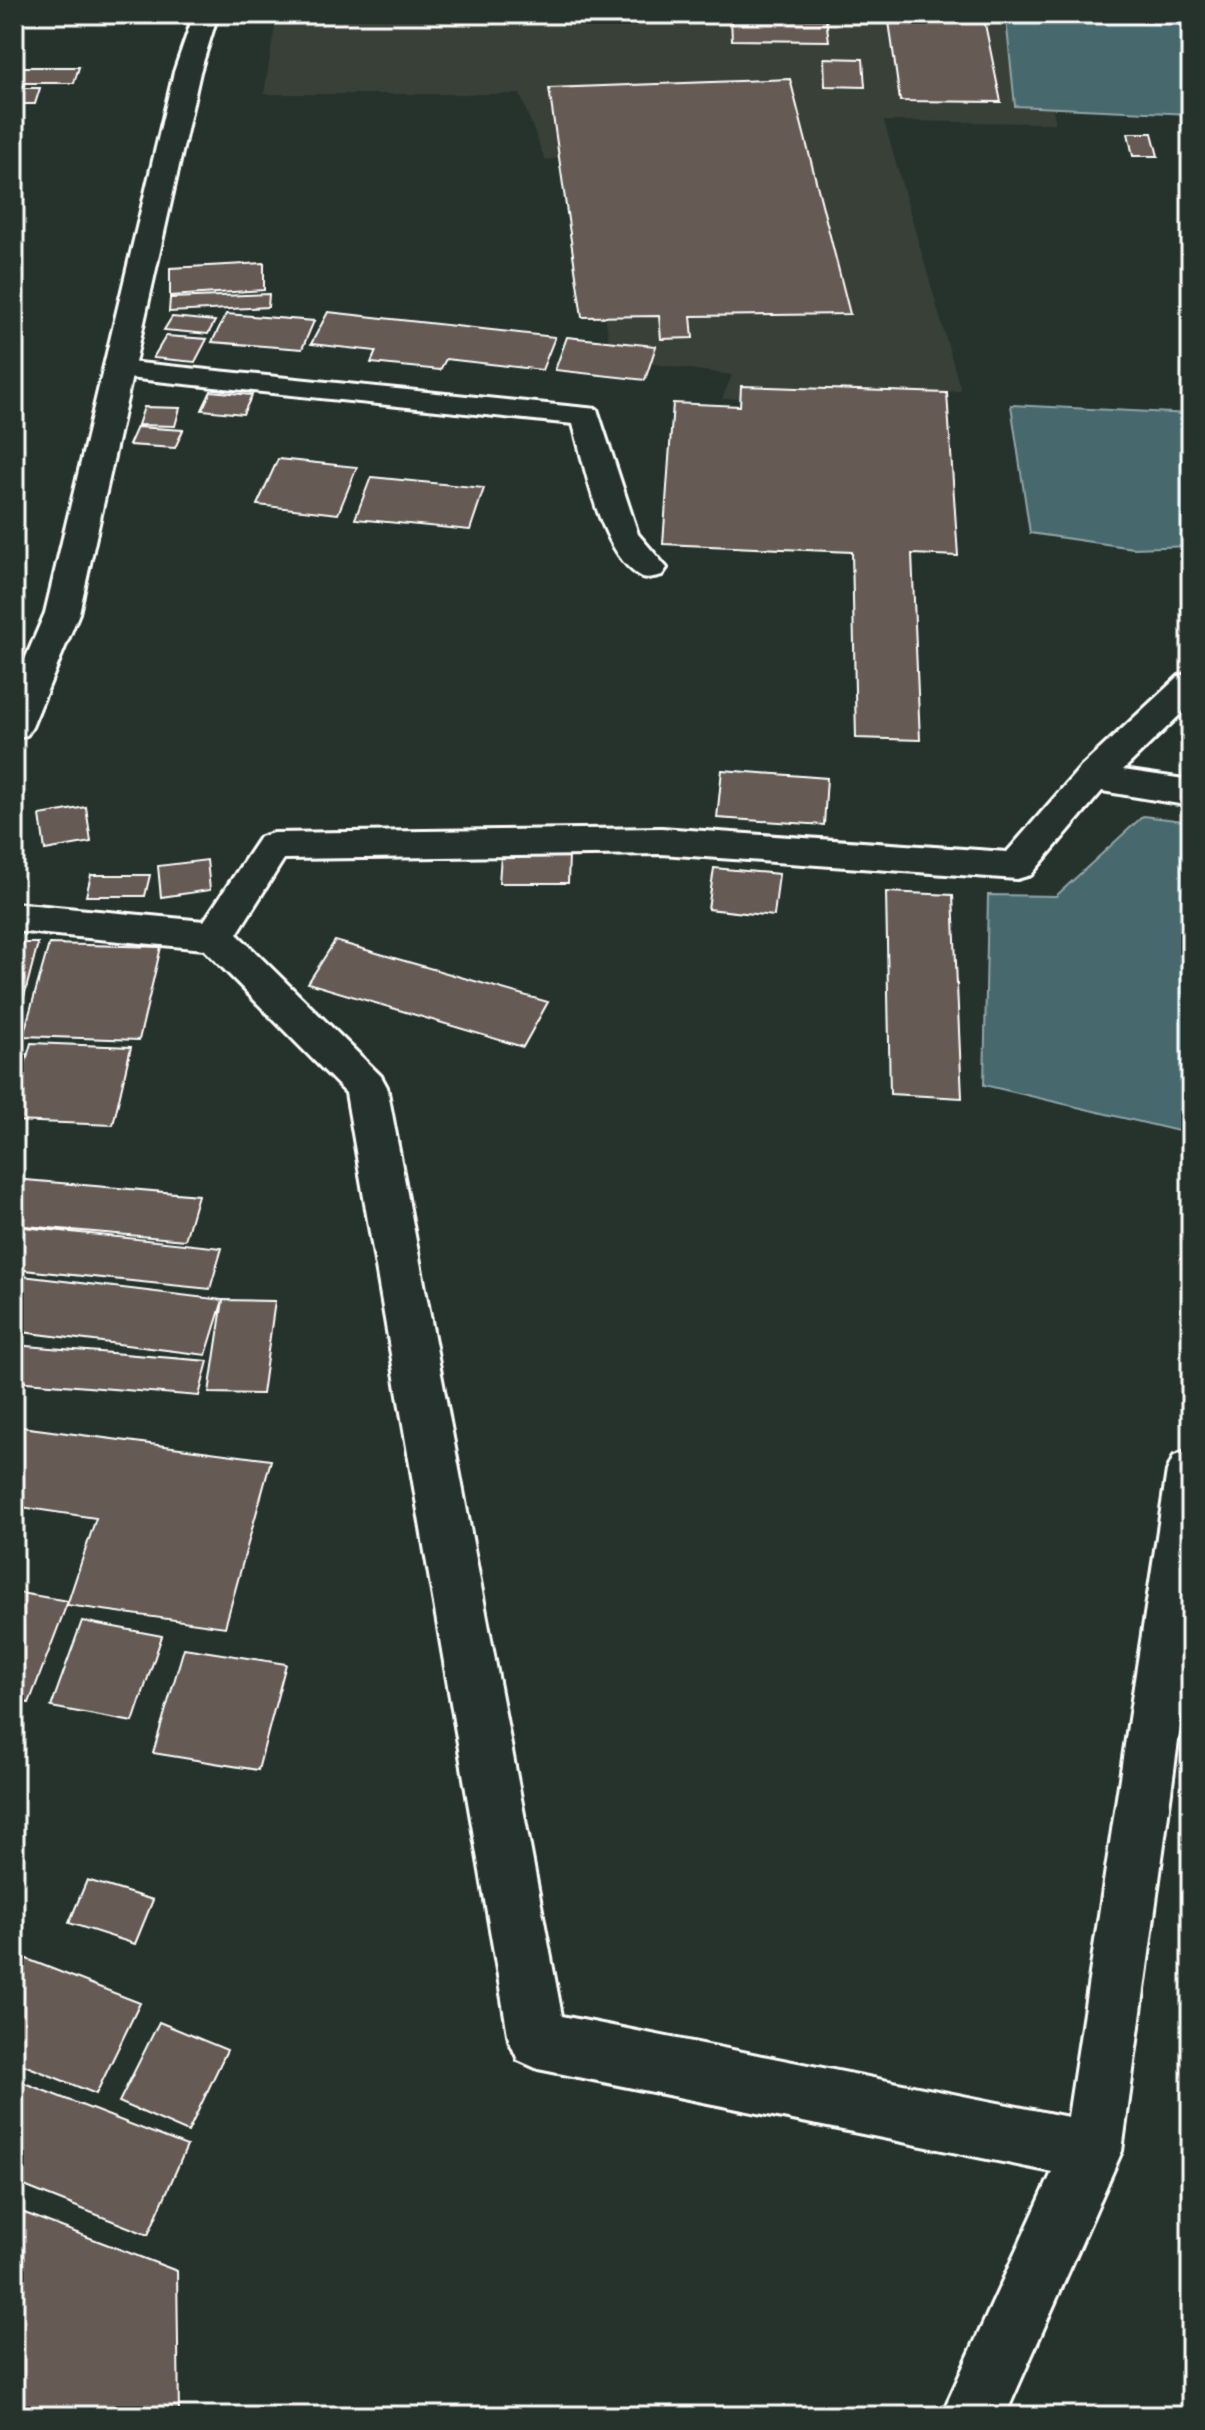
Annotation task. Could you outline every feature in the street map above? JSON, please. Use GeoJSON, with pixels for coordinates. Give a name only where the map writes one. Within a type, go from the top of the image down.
{"type":"FeatureCollection","features":[{"type":"Feature","properties":{"kind":"street"},"geometry":{"type":"LineString","coordinates":[[14,727],[62,613],[187,72],[206,14]]}},
{"type":"Feature","properties":{"kind":"street"},"geometry":{"type":"LineString","coordinates":[[119,370],[586,416],[622,536],[650,568]]}},
{"type":"Feature","properties":{"kind":"street"},"geometry":{"type":"LineString","coordinates":[[215,936],[273,846],[661,841],[1017,866],[1093,777],[1191,684]]}},
{"type":"Feature","properties":{"kind":"street"},"geometry":{"type":"LineString","coordinates":[[1093,777],[1191,793]]}},
{"type":"Feature","properties":{"kind":"street"},"geometry":{"type":"LineString","coordinates":[[14,917],[215,936],[366,1087],[538,2040],[1092,2151]]}},
{"type":"Feature","properties":{"kind":"street"},"geometry":{"type":"LineString","coordinates":[[973,2416],[1092,2151],[1191,1471]]}},
{"type":"Feature","properties":{"kind":"shaded area"},"geometry":{"type":"Polygon","coordinates":[[[277,14],[1041,14],[1055,123],[884,121],[961,391],[722,399],[732,375],[611,358],[584,155],[545,160],[520,94],[264,94],[277,14]]]}},
{"type":"Feature","properties":{"kind":"water"},"geometry":{"type":"Polygon","coordinates":[[[1006,18],[1191,25],[1191,114],[1015,106],[1006,18]]]}},
{"type":"Feature","properties":{"kind":"water"},"geometry":{"type":"Polygon","coordinates":[[[1011,405],[1191,414],[1191,546],[1133,548],[1030,533],[1011,405]]]}},
{"type":"Feature","properties":{"kind":"water"},"geometry":{"type":"Polygon","coordinates":[[[1143,816],[1191,822],[1191,1134],[984,1085],[988,895],[1056,896],[1143,816]]]}},
{"type":"Feature","properties":{"kind":"building"},"geometry":{"type":"Polygon","coordinates":[[[888,14],[983,14],[1001,102],[900,101],[888,14]]]}},
{"type":"Feature","properties":{"kind":"building"},"geometry":{"type":"Polygon","coordinates":[[[731,18],[826,19],[829,41],[732,40],[731,18]]]}},
{"type":"Feature","properties":{"kind":"building"},"geometry":{"type":"Polygon","coordinates":[[[824,58],[863,59],[865,87],[825,86],[824,58]]]}},
{"type":"Feature","properties":{"kind":"building"},"geometry":{"type":"Polygon","coordinates":[[[14,67],[79,67],[74,83],[14,83],[14,67]]]}},
{"type":"Feature","properties":{"kind":"building"},"geometry":{"type":"Polygon","coordinates":[[[790,79],[850,314],[691,316],[693,338],[661,339],[659,316],[582,317],[549,88],[790,79]]]}},
{"type":"Feature","properties":{"kind":"building"},"geometry":{"type":"Polygon","coordinates":[[[14,88],[40,88],[35,104],[14,104],[14,88]]]}},
{"type":"Feature","properties":{"kind":"building"},"geometry":{"type":"Polygon","coordinates":[[[1128,133],[1152,133],[1158,156],[1133,156],[1128,133]]]}},
{"type":"Feature","properties":{"kind":"building"},"geometry":{"type":"Polygon","coordinates":[[[264,263],[264,290],[170,296],[170,268],[264,263]]]}},
{"type":"Feature","properties":{"kind":"building"},"geometry":{"type":"Polygon","coordinates":[[[269,294],[268,307],[169,312],[170,298],[269,294]]]}},
{"type":"Feature","properties":{"kind":"building"},"geometry":{"type":"Polygon","coordinates":[[[328,312],[555,337],[542,370],[446,359],[440,370],[371,363],[376,351],[311,344],[328,312]]]}},
{"type":"Feature","properties":{"kind":"building"},"geometry":{"type":"Polygon","coordinates":[[[226,314],[314,321],[302,349],[212,342],[226,314]]]}},
{"type":"Feature","properties":{"kind":"building"},"geometry":{"type":"Polygon","coordinates":[[[172,317],[215,321],[208,334],[164,330],[172,317]]]}},
{"type":"Feature","properties":{"kind":"building"},"geometry":{"type":"Polygon","coordinates":[[[166,336],[207,339],[195,362],[153,358],[166,336]]]}},
{"type":"Feature","properties":{"kind":"building"},"geometry":{"type":"Polygon","coordinates":[[[567,337],[656,346],[645,380],[555,370],[567,337]]]}},
{"type":"Feature","properties":{"kind":"building"},"geometry":{"type":"Polygon","coordinates":[[[741,386],[947,393],[958,556],[912,554],[920,740],[856,738],[852,552],[663,544],[673,403],[740,406],[741,386]]]}},
{"type":"Feature","properties":{"kind":"building"},"geometry":{"type":"Polygon","coordinates":[[[211,391],[252,395],[243,414],[202,410],[211,391]]]}},
{"type":"Feature","properties":{"kind":"building"},"geometry":{"type":"Polygon","coordinates":[[[144,407],[180,408],[175,426],[138,425],[144,407]]]}},
{"type":"Feature","properties":{"kind":"building"},"geometry":{"type":"Polygon","coordinates":[[[137,427],[183,430],[175,448],[129,445],[137,427]]]}},
{"type":"Feature","properties":{"kind":"building"},"geometry":{"type":"Polygon","coordinates":[[[278,459],[357,467],[338,514],[257,505],[278,459]]]}},
{"type":"Feature","properties":{"kind":"building"},"geometry":{"type":"Polygon","coordinates":[[[371,477],[484,488],[470,530],[355,519],[371,477]]]}},
{"type":"Feature","properties":{"kind":"building"},"geometry":{"type":"Polygon","coordinates":[[[722,770],[827,778],[824,825],[717,818],[722,770]]]}},
{"type":"Feature","properties":{"kind":"building"},"geometry":{"type":"Polygon","coordinates":[[[86,807],[91,842],[45,850],[40,815],[86,807]]]}},
{"type":"Feature","properties":{"kind":"building"},"geometry":{"type":"Polygon","coordinates":[[[501,855],[569,855],[568,883],[499,883],[501,855]]]}},
{"type":"Feature","properties":{"kind":"building"},"geometry":{"type":"Polygon","coordinates":[[[207,860],[210,890],[161,897],[158,866],[207,860]]]}},
{"type":"Feature","properties":{"kind":"building"},"geometry":{"type":"Polygon","coordinates":[[[714,868],[779,874],[774,916],[708,909],[714,868]]]}},
{"type":"Feature","properties":{"kind":"building"},"geometry":{"type":"Polygon","coordinates":[[[91,875],[150,875],[145,896],[86,896],[91,875]]]}},
{"type":"Feature","properties":{"kind":"building"},"geometry":{"type":"Polygon","coordinates":[[[886,892],[953,895],[962,1098],[890,1094],[886,892]]]}},
{"type":"Feature","properties":{"kind":"building"},"geometry":{"type":"Polygon","coordinates":[[[335,941],[548,1002],[523,1047],[308,983],[335,941]]]}},
{"type":"Feature","properties":{"kind":"building"},"geometry":{"type":"Polygon","coordinates":[[[14,943],[38,943],[14,1035],[14,943]]]}},
{"type":"Feature","properties":{"kind":"building"},"geometry":{"type":"Polygon","coordinates":[[[49,944],[161,947],[139,1040],[23,1036],[49,944]]]}},
{"type":"Feature","properties":{"kind":"building"},"geometry":{"type":"Polygon","coordinates":[[[31,1043],[131,1047],[113,1125],[14,1121],[14,1103],[31,1043]]]}},
{"type":"Feature","properties":{"kind":"building"},"geometry":{"type":"Polygon","coordinates":[[[14,1179],[198,1195],[185,1240],[14,1225],[14,1179]]]}},
{"type":"Feature","properties":{"kind":"building"},"geometry":{"type":"Polygon","coordinates":[[[14,1226],[222,1248],[210,1289],[14,1269],[14,1226]]]}},
{"type":"Feature","properties":{"kind":"building"},"geometry":{"type":"Polygon","coordinates":[[[14,1275],[223,1300],[206,1355],[14,1331],[14,1275]]]}},
{"type":"Feature","properties":{"kind":"building"},"geometry":{"type":"Polygon","coordinates":[[[223,1300],[275,1301],[262,1394],[209,1393],[223,1300]]]}},
{"type":"Feature","properties":{"kind":"building"},"geometry":{"type":"Polygon","coordinates":[[[14,1345],[208,1361],[199,1396],[14,1381],[14,1345]]]}},
{"type":"Feature","properties":{"kind":"building"},"geometry":{"type":"Polygon","coordinates":[[[14,1426],[271,1460],[225,1627],[67,1605],[96,1518],[14,1506],[14,1426]]]}},
{"type":"Feature","properties":{"kind":"building"},"geometry":{"type":"Polygon","coordinates":[[[14,1592],[68,1601],[29,1703],[14,1700],[14,1592]]]}},
{"type":"Feature","properties":{"kind":"building"},"geometry":{"type":"Polygon","coordinates":[[[82,1621],[162,1636],[133,1722],[51,1707],[82,1621]]]}},
{"type":"Feature","properties":{"kind":"building"},"geometry":{"type":"Polygon","coordinates":[[[184,1648],[286,1664],[258,1770],[153,1753],[184,1648]]]}},
{"type":"Feature","properties":{"kind":"building"},"geometry":{"type":"Polygon","coordinates":[[[87,1880],[153,1900],[135,1944],[69,1923],[87,1880]]]}},
{"type":"Feature","properties":{"kind":"building"},"geometry":{"type":"Polygon","coordinates":[[[14,1954],[140,2003],[96,2094],[14,2061],[14,1954]]]}},
{"type":"Feature","properties":{"kind":"building"},"geometry":{"type":"Polygon","coordinates":[[[159,2022],[227,2050],[188,2132],[119,2102],[159,2022]]]}},
{"type":"Feature","properties":{"kind":"building"},"geometry":{"type":"Polygon","coordinates":[[[14,2079],[187,2146],[148,2235],[14,2182],[14,2079]]]}},
{"type":"Feature","properties":{"kind":"building"},"geometry":{"type":"Polygon","coordinates":[[[14,2209],[177,2271],[179,2416],[14,2416],[14,2209]]]}}]}
